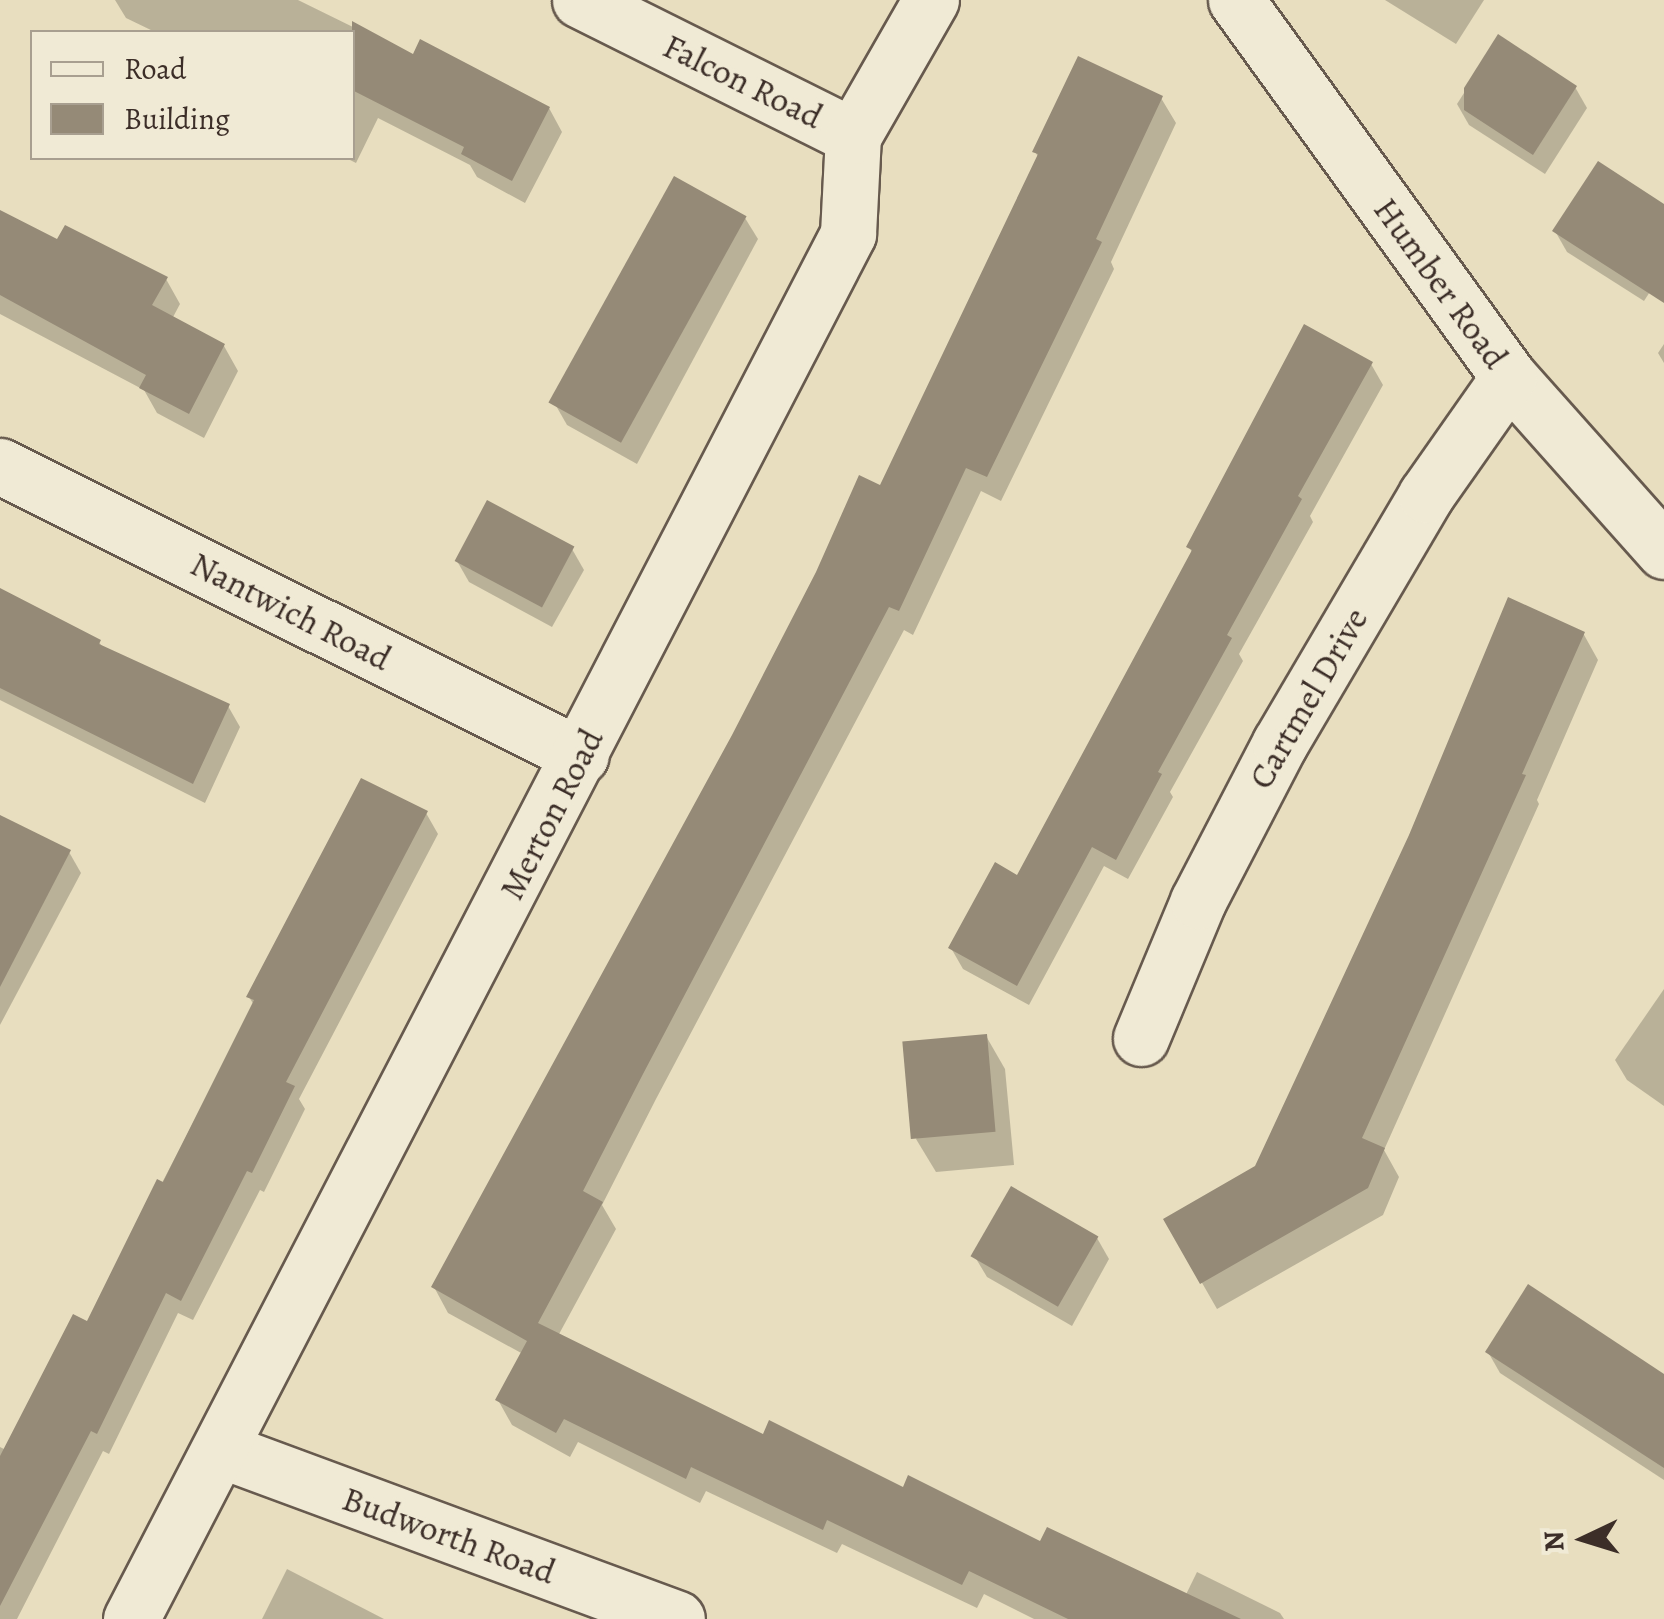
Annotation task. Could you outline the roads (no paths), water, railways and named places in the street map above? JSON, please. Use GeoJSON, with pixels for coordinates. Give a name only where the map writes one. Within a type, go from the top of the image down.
{"type":"FeatureCollection","features":[{"type":"Feature","properties":{"kind":"street","name":"Falcon Road"},"geometry":{"type":"LineString","coordinates":[[580,0],[853,136]]}},
{"type":"Feature","properties":{"kind":"street","name":"Merton Road"},"geometry":{"type":"LineString","coordinates":[[132,1619],[848,234],[853,136],[931,0]]}},
{"type":"Feature","properties":{"kind":"street","name":"Humber Road"},"geometry":{"type":"LineString","coordinates":[[1236,0],[1510,377],[1664,551]]}},
{"type":"Feature","properties":{"kind":"street","name":"Cartmel Drive"},"geometry":{"type":"LineString","coordinates":[[1141,1038],[1198,901],[1280,743],[1426,495],[1510,377]]}},
{"type":"Feature","properties":{"kind":"street","name":"Nantwich Road"},"geometry":{"type":"LineString","coordinates":[[0,466],[581,756]]}},
{"type":"Feature","properties":{"kind":"street","name":"Budworth Road"},"geometry":{"type":"LineString","coordinates":[[221,1450],[676,1619]]}}]}
